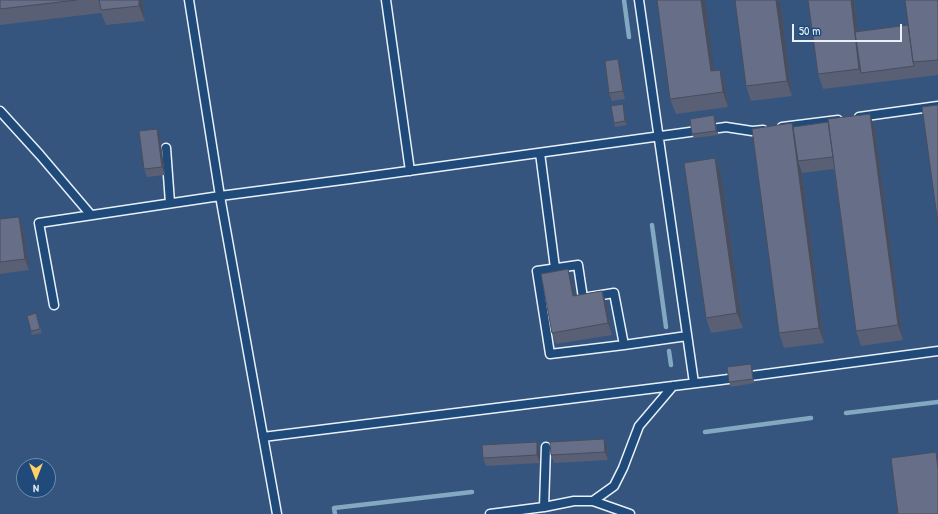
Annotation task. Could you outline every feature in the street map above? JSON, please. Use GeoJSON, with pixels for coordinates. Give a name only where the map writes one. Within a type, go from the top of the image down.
{"type":"FeatureCollection","features":[{"type":"Feature","properties":{"kind":"lane"},"geometry":{"type":"LineString","coordinates":[[189,0],[220,196],[277,514]]}},
{"type":"Feature","properties":{"kind":"lane"},"geometry":{"type":"LineString","coordinates":[[386,0],[410,171]]}},
{"type":"Feature","properties":{"kind":"lane"},"geometry":{"type":"LineString","coordinates":[[639,0],[694,383]]}},
{"type":"Feature","properties":{"kind":"lane"},"geometry":{"type":"LineString","coordinates":[[54,305],[39,223],[91,214],[726,127],[752,131],[938,106]]}},
{"type":"Feature","properties":{"kind":"lane"},"geometry":{"type":"LineString","coordinates":[[0,111],[91,214]]}},
{"type":"Feature","properties":{"kind":"lane"},"geometry":{"type":"LineString","coordinates":[[166,148],[170,203]]}},
{"type":"Feature","properties":{"kind":"lane"},"geometry":{"type":"LineString","coordinates":[[540,153],[555,268]]}},
{"type":"Feature","properties":{"kind":"lane"},"geometry":{"type":"LineString","coordinates":[[624,345],[614,293],[583,298],[578,265],[537,271],[550,354],[624,345],[687,336]]}},
{"type":"Feature","properties":{"kind":"lane"},"geometry":{"type":"LineString","coordinates":[[263,437],[673,386],[938,351]]}},
{"type":"Feature","properties":{"kind":"lane"},"geometry":{"type":"LineString","coordinates":[[593,502],[614,486],[623,468],[639,426],[673,386]]}},
{"type":"Feature","properties":{"kind":"lane"},"geometry":{"type":"LineString","coordinates":[[544,507],[546,447]]}},
{"type":"Feature","properties":{"kind":"lane"},"geometry":{"type":"LineString","coordinates":[[490,514],[544,507],[574,501],[593,502],[630,514]]}},
{"type":"Feature","properties":{"kind":"building"},"geometry":{"type":"Polygon","coordinates":[[[0,0],[77,0],[0,9],[0,0]]]}},
{"type":"Feature","properties":{"kind":"building"},"geometry":{"type":"Polygon","coordinates":[[[99,0],[139,0],[139,6],[101,10],[99,0]]]}},
{"type":"Feature","properties":{"kind":"building"},"geometry":{"type":"Polygon","coordinates":[[[657,0],[701,0],[711,71],[720,70],[723,92],[670,99],[657,0]]]}},
{"type":"Feature","properties":{"kind":"building"},"geometry":{"type":"Polygon","coordinates":[[[735,0],[776,0],[787,81],[746,86],[735,0]]]}},
{"type":"Feature","properties":{"kind":"building"},"geometry":{"type":"Polygon","coordinates":[[[808,0],[851,0],[859,69],[818,74],[808,0]]]}},
{"type":"Feature","properties":{"kind":"building"},"geometry":{"type":"Polygon","coordinates":[[[905,0],[938,0],[938,60],[913,62],[905,0]]]}},
{"type":"Feature","properties":{"kind":"building"},"geometry":{"type":"Polygon","coordinates":[[[908,25],[914,66],[861,73],[855,32],[908,25]]]}},
{"type":"Feature","properties":{"kind":"building"},"geometry":{"type":"Polygon","coordinates":[[[618,59],[623,91],[609,93],[605,61],[618,59]]]}},
{"type":"Feature","properties":{"kind":"building"},"geometry":{"type":"Polygon","coordinates":[[[623,104],[625,121],[614,123],[611,106],[623,104]]]}},
{"type":"Feature","properties":{"kind":"building"},"geometry":{"type":"Polygon","coordinates":[[[938,105],[938,224],[922,107],[938,105]]]}},
{"type":"Feature","properties":{"kind":"building"},"geometry":{"type":"Polygon","coordinates":[[[870,114],[898,325],[856,331],[828,119],[870,114]]]}},
{"type":"Feature","properties":{"kind":"building"},"geometry":{"type":"Polygon","coordinates":[[[714,115],[716,131],[692,134],[690,119],[714,115]]]}},
{"type":"Feature","properties":{"kind":"building"},"geometry":{"type":"Polygon","coordinates":[[[828,122],[833,157],[798,161],[793,127],[828,122]]]}},
{"type":"Feature","properties":{"kind":"building"},"geometry":{"type":"Polygon","coordinates":[[[792,123],[819,328],[779,333],[752,129],[792,123]]]}},
{"type":"Feature","properties":{"kind":"building"},"geometry":{"type":"Polygon","coordinates":[[[157,129],[162,167],[144,169],[139,131],[157,129]]]}},
{"type":"Feature","properties":{"kind":"building"},"geometry":{"type":"Polygon","coordinates":[[[715,158],[737,313],[706,318],[684,163],[715,158]]]}},
{"type":"Feature","properties":{"kind":"building"},"geometry":{"type":"Polygon","coordinates":[[[19,217],[25,259],[0,262],[0,219],[19,217]]]}},
{"type":"Feature","properties":{"kind":"building"},"geometry":{"type":"Polygon","coordinates":[[[568,269],[573,296],[602,291],[608,323],[552,333],[541,274],[568,269]]]}},
{"type":"Feature","properties":{"kind":"building"},"geometry":{"type":"Polygon","coordinates":[[[36,313],[40,329],[31,331],[27,316],[36,313]]]}},
{"type":"Feature","properties":{"kind":"building"},"geometry":{"type":"Polygon","coordinates":[[[751,364],[753,379],[729,382],[727,367],[751,364]]]}},
{"type":"Feature","properties":{"kind":"building"},"geometry":{"type":"Polygon","coordinates":[[[604,439],[605,452],[551,455],[550,442],[604,439]]]}},
{"type":"Feature","properties":{"kind":"building"},"geometry":{"type":"Polygon","coordinates":[[[537,442],[537,455],[483,458],[482,445],[537,442]]]}},
{"type":"Feature","properties":{"kind":"building"},"geometry":{"type":"Polygon","coordinates":[[[936,452],[938,469],[938,514],[898,514],[891,458],[936,452]]]}},
{"type":"Feature","properties":{"kind":"waterway"},"geometry":{"type":"LineString","coordinates":[[624,0],[629,37]]}},
{"type":"Feature","properties":{"kind":"waterway"},"geometry":{"type":"LineString","coordinates":[[652,225],[666,327]]}},
{"type":"Feature","properties":{"kind":"waterway"},"geometry":{"type":"LineString","coordinates":[[669,351],[671,365]]}},
{"type":"Feature","properties":{"kind":"waterway"},"geometry":{"type":"LineString","coordinates":[[846,413],[938,402]]}},
{"type":"Feature","properties":{"kind":"waterway"},"geometry":{"type":"LineString","coordinates":[[705,432],[811,418]]}},
{"type":"Feature","properties":{"kind":"waterway"},"geometry":{"type":"LineString","coordinates":[[335,514],[334,508],[472,492]]}}]}
